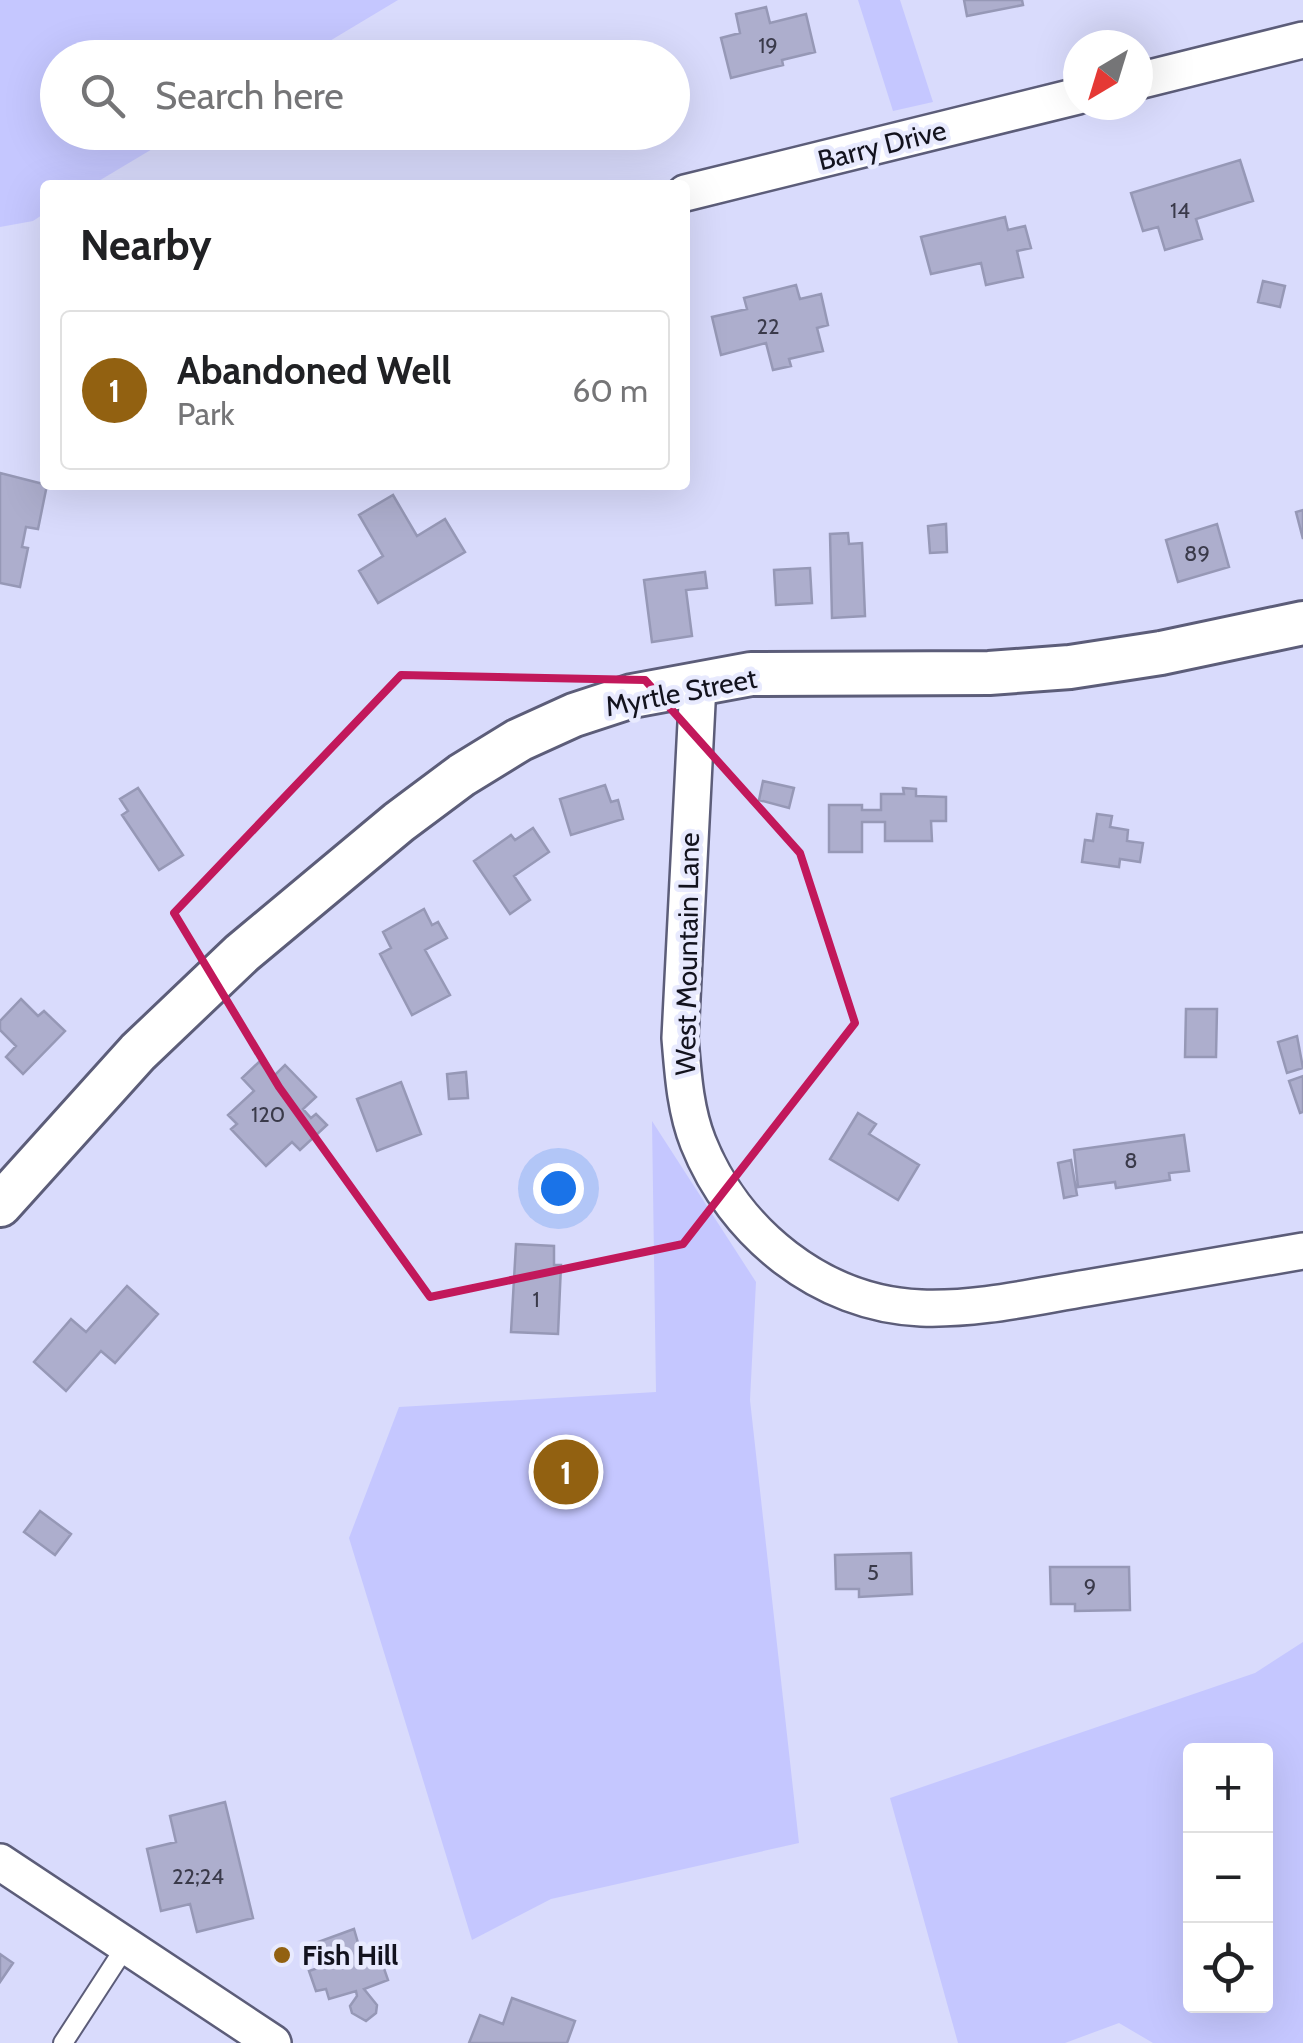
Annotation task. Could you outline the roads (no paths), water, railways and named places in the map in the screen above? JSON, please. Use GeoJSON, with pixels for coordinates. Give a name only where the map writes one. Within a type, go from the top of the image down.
{"type":"FeatureCollection","features":[{"type":"Feature","properties":{"kind":"street"},"geometry":{"type":"LineString","coordinates":[[1153,77],[1303,40]]}},
{"type":"Feature","properties":{"kind":"street","name":"Barry Drive"},"geometry":{"type":"LineString","coordinates":[[690,192],[1063,100]]}},
{"type":"Feature","properties":{"kind":"street","name":"Myrtle Street"},"geometry":{"type":"LineString","coordinates":[[0,1204],[189,1001],[326,882],[446,786],[518,740],[632,696],[751,674],[989,673],[1070,667],[1160,654],[1303,622]]}},
{"type":"Feature","properties":{"kind":"street","name":"West Mountain Lane"},"geometry":{"type":"LineString","coordinates":[[698,684],[680,1038],[684,1092],[696,1139],[720,1192],[760,1238],[804,1272],[856,1297],[920,1308],[994,1304],[1303,1251]]}},
{"type":"Feature","properties":{"kind":"street"},"geometry":{"type":"LineString","coordinates":[[0,1862],[272,2043]]}},
{"type":"Feature","properties":{"kind":"lane"},"geometry":{"type":"LineString","coordinates":[[63,2043],[126,1946]]}},
{"type":"Feature","properties":{"kind":"place","name":"Abandoned Well"},"geometry":{"type":"Point","coordinates":[566,1472]}},
{"type":"Feature","properties":{"kind":"place","name":"Fish Hill"},"geometry":{"type":"Point","coordinates":[282,1955]}}]}
